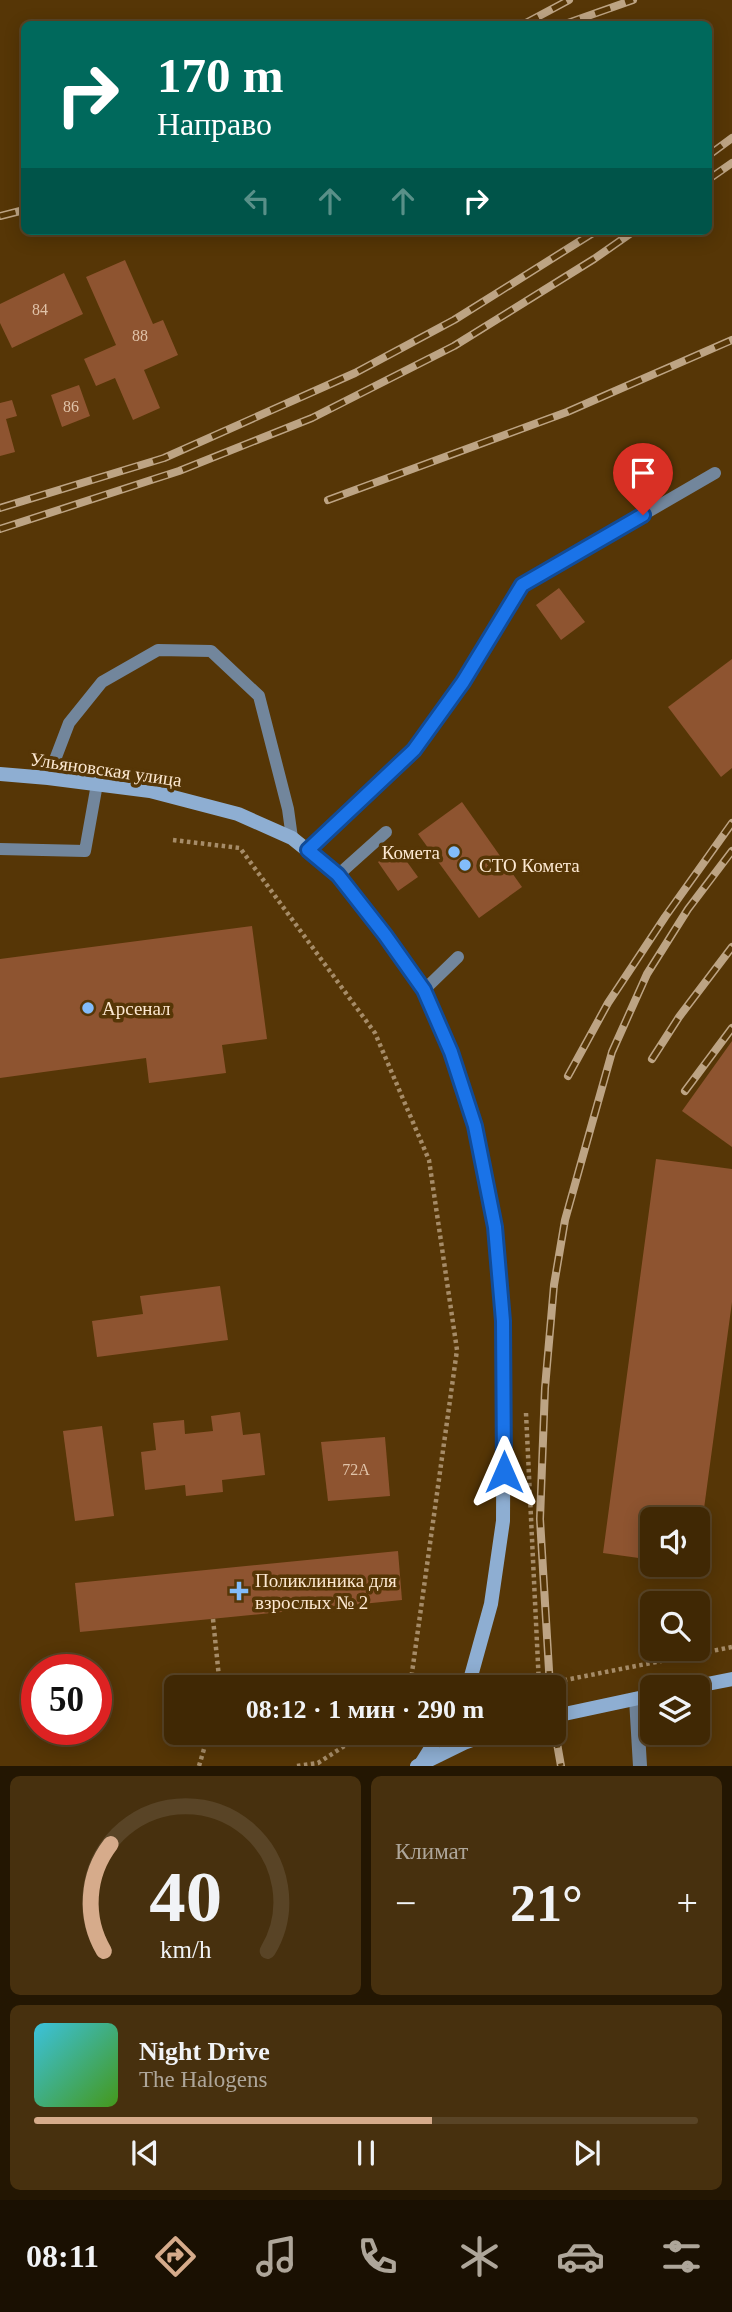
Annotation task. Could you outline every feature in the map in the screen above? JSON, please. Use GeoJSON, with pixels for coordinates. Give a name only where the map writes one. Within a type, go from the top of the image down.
{"type":"FeatureCollection","features":[{"type":"Feature","properties":{"kind":"main road","name":"Ульяновская улица"},"geometry":{"type":"LineString","coordinates":[[0,774],[150,791],[238,814],[292,838],[338,875],[424,990],[451,1052],[475,1126],[495,1227],[503,1321],[503,1521],[491,1604],[471,1675]]}},
{"type":"Feature","properties":{"kind":"main road"},"geometry":{"type":"LineString","coordinates":[[710,1683],[732,1679]]}},
{"type":"Feature","properties":{"kind":"main road"},"geometry":{"type":"LineString","coordinates":[[566,1714],[640,1698]]}},
{"type":"Feature","properties":{"kind":"main road"},"geometry":{"type":"LineString","coordinates":[[419,1765],[432,1745]]}},
{"type":"Feature","properties":{"kind":"main road"},"geometry":{"type":"LineString","coordinates":[[419,1765],[460,1745]]}},
{"type":"Feature","properties":{"kind":"street"},"geometry":{"type":"LineString","coordinates":[[636,1699],[640,1766]]}},
{"type":"Feature","properties":{"kind":"lane"},"geometry":{"type":"LineString","coordinates":[[308,850],[414,750],[463,682],[522,585],[715,473]]}},
{"type":"Feature","properties":{"kind":"lane"},"geometry":{"type":"LineString","coordinates":[[48,778],[69,723],[102,682],[158,650],[211,651],[259,696],[288,809],[292,838]]}},
{"type":"Feature","properties":{"kind":"lane"},"geometry":{"type":"LineString","coordinates":[[0,849],[85,852],[97,784]]}},
{"type":"Feature","properties":{"kind":"lane"},"geometry":{"type":"LineString","coordinates":[[338,875],[386,832]]}},
{"type":"Feature","properties":{"kind":"lane"},"geometry":{"type":"LineString","coordinates":[[424,990],[458,957]]}},
{"type":"Feature","properties":{"kind":"path"},"geometry":{"type":"LineString","coordinates":[[173,840],[240,848],[376,1032],[429,1160],[457,1350],[412,1675]]}},
{"type":"Feature","properties":{"kind":"path"},"geometry":{"type":"LineString","coordinates":[[213,1619],[219,1675]]}},
{"type":"Feature","properties":{"kind":"path"},"geometry":{"type":"LineString","coordinates":[[566,1680],[732,1647]]}},
{"type":"Feature","properties":{"kind":"path"},"geometry":{"type":"LineString","coordinates":[[199,1766],[205,1745]]}},
{"type":"Feature","properties":{"kind":"path"},"geometry":{"type":"LineString","coordinates":[[297,1766],[318,1763],[346,1745]]}},
{"type":"Feature","properties":{"kind":"building"},"geometry":{"type":"Polygon","coordinates":[[[125,260],[153,324],[163,320],[178,355],[144,370],[160,408],[133,420],[115,378],[96,386],[84,359],[116,345],[86,277],[125,260]]]}},
{"type":"Feature","properties":{"kind":"building"},"geometry":{"type":"Polygon","coordinates":[[[64,273],[83,314],[12,348],[0,323],[0,304],[64,273]]]}},
{"type":"Feature","properties":{"kind":"building"},"geometry":{"type":"Polygon","coordinates":[[[79,385],[90,416],[62,427],[51,395],[79,385]]]}},
{"type":"Feature","properties":{"kind":"building"},"geometry":{"type":"Polygon","coordinates":[[[12,400],[17,416],[6,419],[15,452],[0,456],[0,403],[12,400]]]}},
{"type":"Feature","properties":{"kind":"building"},"geometry":{"type":"Polygon","coordinates":[[[559,588],[585,622],[561,640],[536,605],[559,588]]]}},
{"type":"Feature","properties":{"kind":"building"},"geometry":{"type":"Polygon","coordinates":[[[732,659],[732,768],[721,777],[668,707],[732,659]]]}},
{"type":"Feature","properties":{"kind":"building"},"geometry":{"type":"Polygon","coordinates":[[[462,802],[522,887],[479,918],[418,834],[462,802]]]}},
{"type":"Feature","properties":{"kind":"building"},"geometry":{"type":"Polygon","coordinates":[[[397,848],[418,877],[398,891],[378,862],[397,848]]]}},
{"type":"Feature","properties":{"kind":"building"},"geometry":{"type":"Polygon","coordinates":[[[252,926],[267,1039],[222,1045],[226,1073],[149,1083],[146,1058],[0,1078],[0,959],[252,926]]]}},
{"type":"Feature","properties":{"kind":"building"},"geometry":{"type":"Polygon","coordinates":[[[732,1041],[732,1147],[682,1111],[732,1041]]]}},
{"type":"Feature","properties":{"kind":"building"},"geometry":{"type":"Polygon","coordinates":[[[656,1159],[732,1169],[732,1302],[704,1507],[640,1507],[640,1558],[603,1553],[656,1159]]]}},
{"type":"Feature","properties":{"kind":"building"},"geometry":{"type":"Polygon","coordinates":[[[220,1286],[228,1340],[97,1357],[92,1321],[143,1314],[140,1296],[220,1286]]]}},
{"type":"Feature","properties":{"kind":"building"},"geometry":{"type":"Polygon","coordinates":[[[240,1412],[243,1435],[260,1433],[265,1475],[222,1480],[223,1492],[186,1496],[185,1485],[145,1490],[141,1452],[156,1450],[153,1423],[184,1420],[185,1434],[213,1431],[211,1416],[240,1412]]]}},
{"type":"Feature","properties":{"kind":"building"},"geometry":{"type":"Polygon","coordinates":[[[102,1426],[114,1516],[75,1521],[63,1431],[102,1426]]]}},
{"type":"Feature","properties":{"kind":"building"},"geometry":{"type":"Polygon","coordinates":[[[385,1437],[390,1496],[328,1501],[321,1442],[385,1437]]]}},
{"type":"Feature","properties":{"kind":"building","name":"Поликлиника для взрослых № 2"},"geometry":{"type":"Polygon","coordinates":[[[398,1551],[402,1600],[80,1632],[75,1583],[398,1551]]]}},
{"type":"Feature","properties":{"kind":"railway"},"geometry":{"type":"LineString","coordinates":[[530,21],[569,0]]}},
{"type":"Feature","properties":{"kind":"railway"},"geometry":{"type":"LineString","coordinates":[[574,21],[633,0]]}},
{"type":"Feature","properties":{"kind":"railway"},"geometry":{"type":"LineString","coordinates":[[712,153],[732,138]]}},
{"type":"Feature","properties":{"kind":"railway"},"geometry":{"type":"LineString","coordinates":[[712,177],[732,163]]}},
{"type":"Feature","properties":{"kind":"railway"},"geometry":{"type":"LineString","coordinates":[[0,216],[21,211]]}},
{"type":"Feature","properties":{"kind":"railway"},"geometry":{"type":"LineString","coordinates":[[0,508],[164,458],[355,373],[454,320],[590,235]]}},
{"type":"Feature","properties":{"kind":"railway"},"geometry":{"type":"LineString","coordinates":[[0,529],[179,471],[312,418],[454,346],[628,235]]}},
{"type":"Feature","properties":{"kind":"railway"},"geometry":{"type":"LineString","coordinates":[[328,500],[567,412],[732,340]]}},
{"type":"Feature","properties":{"kind":"railway"},"geometry":{"type":"LineString","coordinates":[[568,1076],[608,1003],[732,823]]}},
{"type":"Feature","properties":{"kind":"railway"},"geometry":{"type":"LineString","coordinates":[[549,1675],[540,1519],[545,1388],[554,1285],[565,1220],[612,1052],[647,974],[688,909],[732,851]]}},
{"type":"Feature","properties":{"kind":"railway"},"geometry":{"type":"LineString","coordinates":[[652,1059],[679,1017],[732,947]]}},
{"type":"Feature","properties":{"kind":"railway"},"geometry":{"type":"LineString","coordinates":[[685,1091],[732,1028]]}},
{"type":"Feature","properties":{"kind":"railway"},"geometry":{"type":"LineString","coordinates":[[557,1745],[561,1766]]}},
{"type":"Feature","properties":{"kind":"place","name":"Комета"},"geometry":{"type":"Point","coordinates":[454,852]}},
{"type":"Feature","properties":{"kind":"place","name":"СТО Комета"},"geometry":{"type":"Point","coordinates":[465,865]}},
{"type":"Feature","properties":{"kind":"place","name":"Арсенал"},"geometry":{"type":"Point","coordinates":[88,1008]}},
{"type":"Feature","properties":{"kind":"place","name":"Поликлиника для взрослых № 2"},"geometry":{"type":"Point","coordinates":[239,1591]}},
{"type":"Feature","properties":{"kind":"route"},"geometry":{"type":"LineString","coordinates":[[504,1472],[503,1321],[495,1227],[475,1126],[451,1052],[424,990],[338,875],[308,850],[414,750],[463,682],[522,585],[643,515]]}}]}
